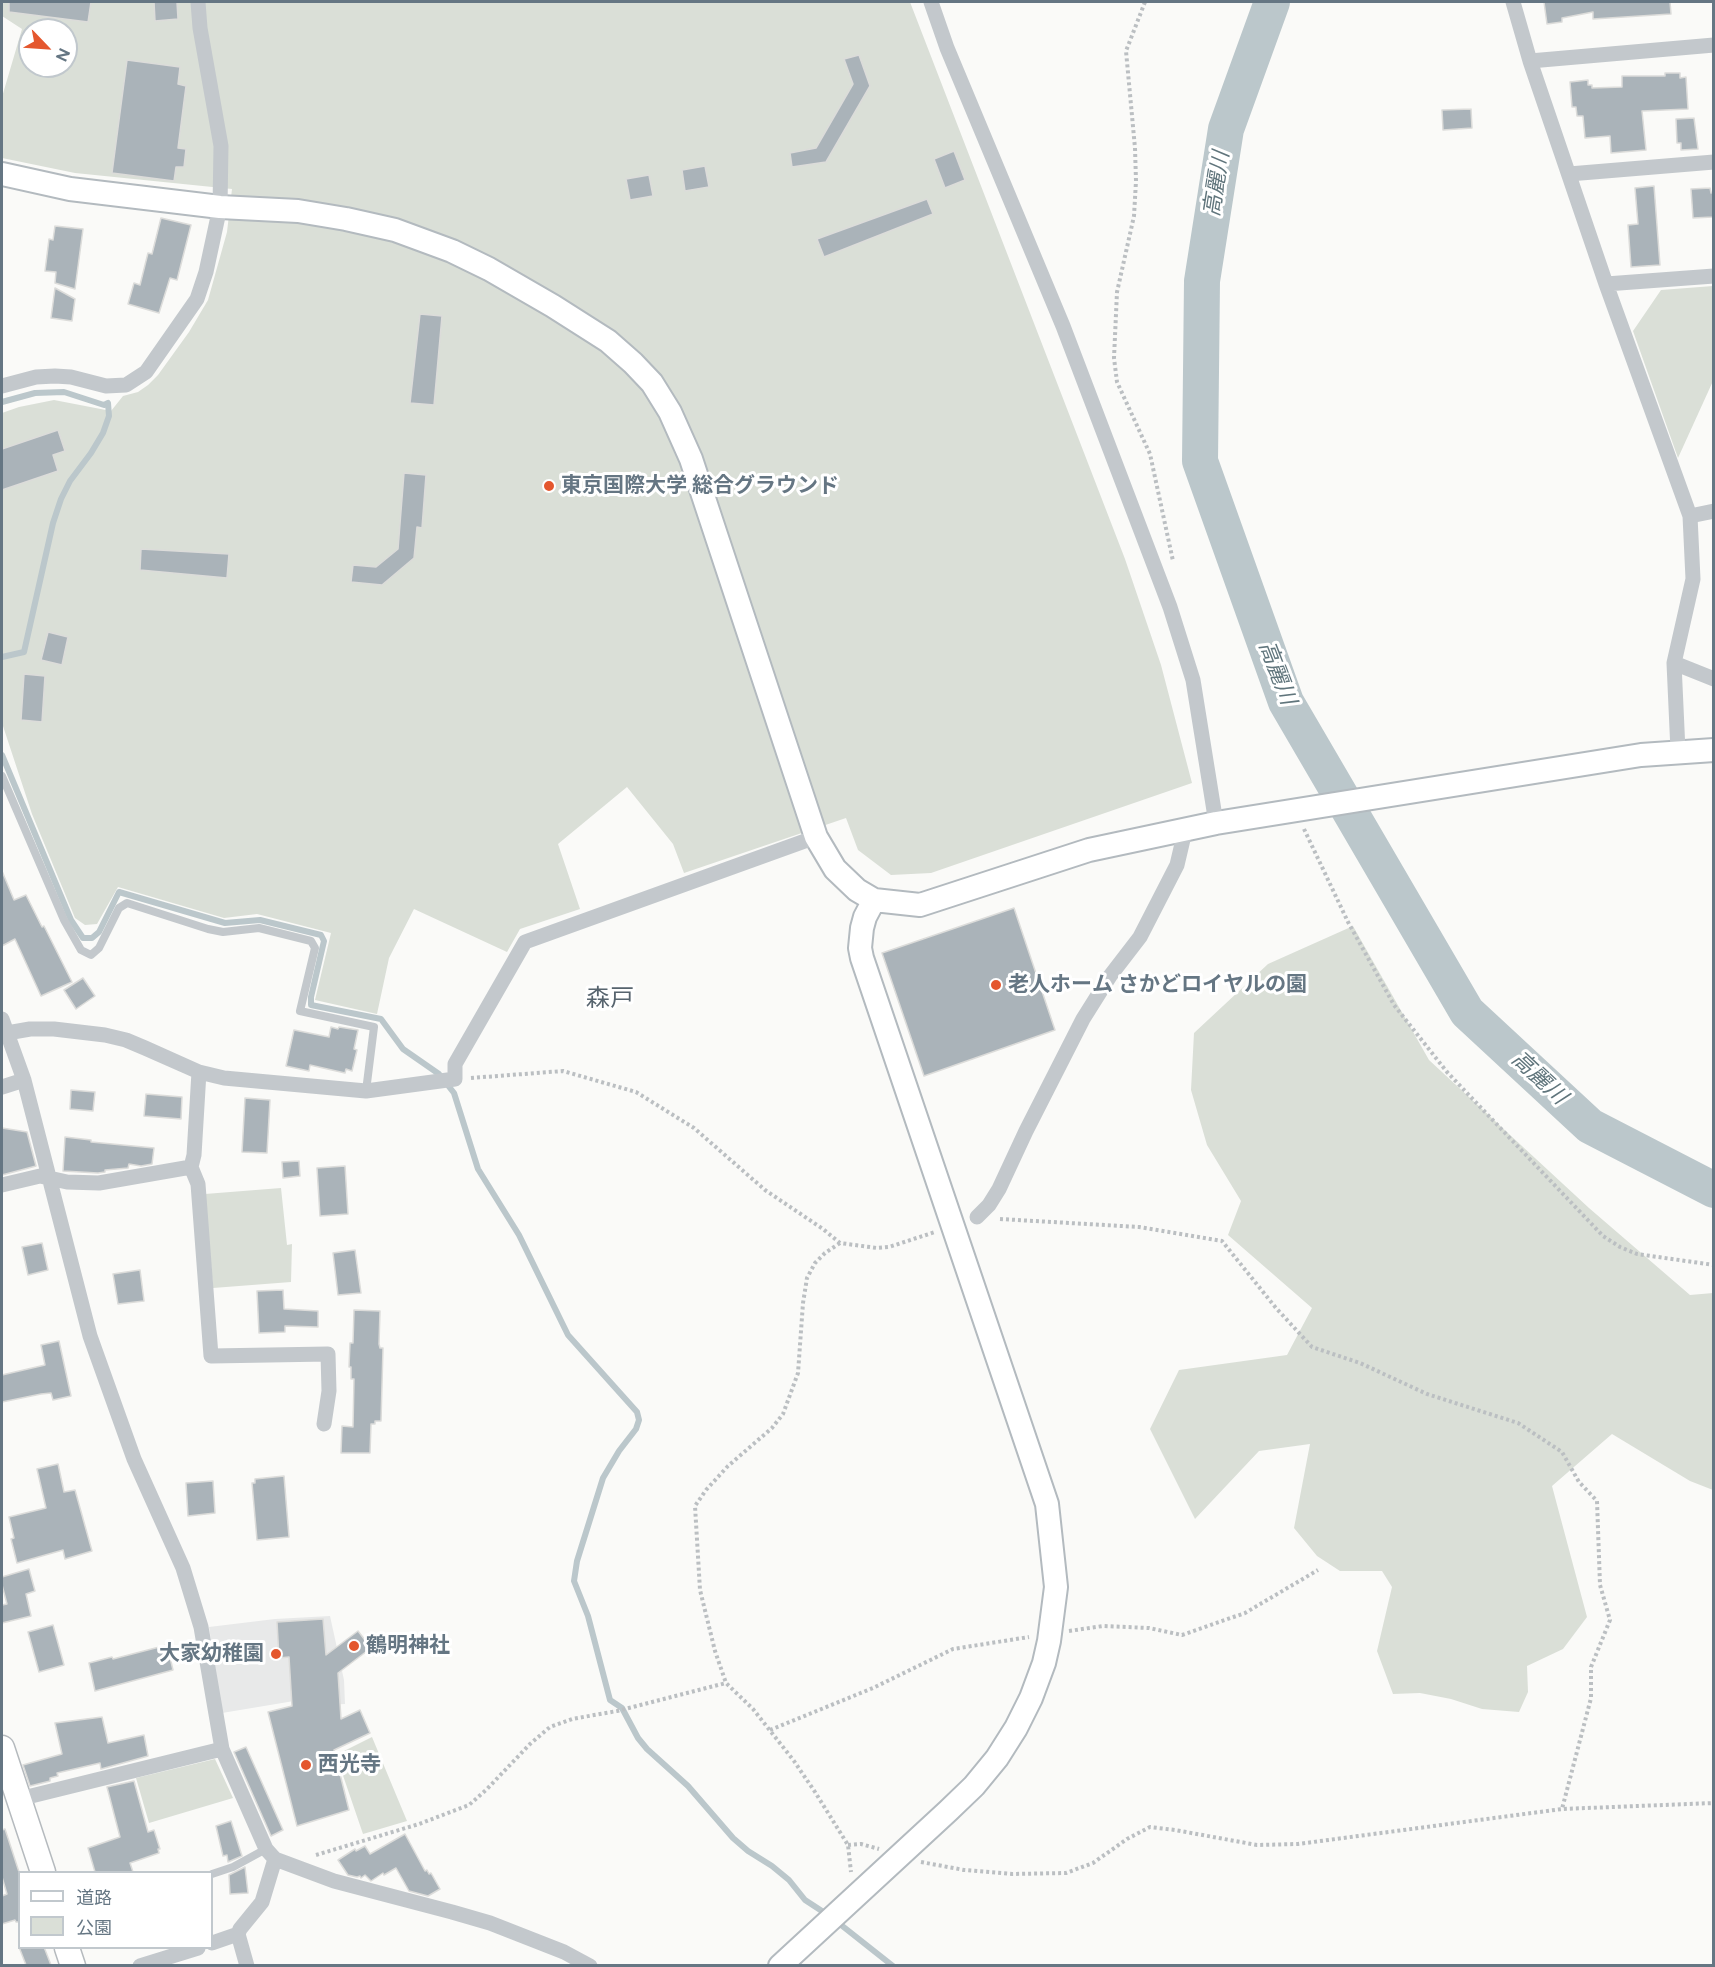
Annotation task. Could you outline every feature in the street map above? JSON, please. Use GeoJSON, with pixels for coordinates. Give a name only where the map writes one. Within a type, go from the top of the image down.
{"type":"FeatureCollection","features":[{"type":"Feature","properties":{"kind":"main road"},"geometry":{"type":"LineString","coordinates":[[2,1748],[43,1871]]}},
{"type":"Feature","properties":{"kind":"main road"},"geometry":{"type":"LineString","coordinates":[[68,1949],[73,1965]]}},
{"type":"Feature","properties":{"kind":"street"},"geometry":{"type":"LineString","coordinates":[[2,386],[36,377],[55,376],[71,377],[106,386],[126,385],[146,372],[197,298],[206,272],[220,207],[221,146],[200,28],[198,2]]}},
{"type":"Feature","properties":{"kind":"street"},"geometry":{"type":"LineString","coordinates":[[931,2],[1063,326],[1170,607],[1193,680],[1216,823]]}},
{"type":"Feature","properties":{"kind":"street"},"geometry":{"type":"LineString","coordinates":[[1513,2],[1530,61],[1605,284],[1690,516],[1693,579],[1674,663],[1678,751]]}},
{"type":"Feature","properties":{"kind":"street"},"geometry":{"type":"LineString","coordinates":[[1530,61],[1713,45]]}},
{"type":"Feature","properties":{"kind":"street"},"geometry":{"type":"LineString","coordinates":[[1569,174],[1713,162]]}},
{"type":"Feature","properties":{"kind":"street"},"geometry":{"type":"LineString","coordinates":[[2,174],[70,189],[220,207],[298,212],[346,219],[395,230],[452,251],[489,269],[608,341],[652,383],[670,412],[691,459],[816,837],[835,869],[857,890],[874,900],[920,905],[1089,850],[1216,823],[1299,820],[1641,755],[1713,750]]}},
{"type":"Feature","properties":{"kind":"street"},"geometry":{"type":"LineString","coordinates":[[1605,284],[1713,276]]}},
{"type":"Feature","properties":{"kind":"street"},"geometry":{"type":"LineString","coordinates":[[1690,516],[1713,511]]}},
{"type":"Feature","properties":{"kind":"street"},"geometry":{"type":"LineString","coordinates":[[1674,663],[1713,680]]}},
{"type":"Feature","properties":{"kind":"street"},"geometry":{"type":"LineString","coordinates":[[976,1217],[989,1205],[999,1189],[1083,1019],[1110,976],[1140,937],[1177,865],[1185,831]]}},
{"type":"Feature","properties":{"kind":"street"},"geometry":{"type":"LineString","coordinates":[[590,1965],[564,1952],[490,1923],[334,1881],[276,1857],[222,1749],[201,1627],[186,1578],[134,1459],[90,1336],[24,1080],[4,1026],[105,1035],[136,1044],[199,1072],[224,1078],[366,1091],[455,1079],[455,1064],[525,942],[816,837]]}},
{"type":"Feature","properties":{"kind":"street"},"geometry":{"type":"LineString","coordinates":[[780,1965],[974,1786],[997,1758],[1031,1698],[1044,1663],[1056,1587],[1047,1504],[862,958],[861,928],[874,900]]}},
{"type":"Feature","properties":{"kind":"street"},"geometry":{"type":"LineString","coordinates":[[199,1072],[194,1155],[191,1167],[198,1184],[211,1356],[328,1354],[329,1390],[324,1424]]}},
{"type":"Feature","properties":{"kind":"street"},"geometry":{"type":"LineString","coordinates":[[2,1087],[24,1080]]}},
{"type":"Feature","properties":{"kind":"street"},"geometry":{"type":"LineString","coordinates":[[2,1185],[40,1176],[67,1182],[99,1183],[191,1167]]}},
{"type":"Feature","properties":{"kind":"street"},"geometry":{"type":"LineString","coordinates":[[19,1799],[222,1749]]}},
{"type":"Feature","properties":{"kind":"street"},"geometry":{"type":"LineString","coordinates":[[247,1965],[238,1934],[262,1902],[276,1857]]}},
{"type":"Feature","properties":{"kind":"street"},"geometry":{"type":"LineString","coordinates":[[213,1943],[238,1934]]}},
{"type":"Feature","properties":{"kind":"street"},"geometry":{"type":"LineString","coordinates":[[140,1965],[192,1949]]}},
{"type":"Feature","properties":{"kind":"lane"},"geometry":{"type":"LineString","coordinates":[[2,776],[64,920],[81,950],[91,955],[99,948],[119,908],[127,903],[208,929],[223,932],[258,928],[311,941],[315,948],[300,1011],[374,1028],[366,1091]]}},
{"type":"Feature","properties":{"kind":"lane"},"geometry":{"type":"LineString","coordinates":[[213,1874],[276,1857]]}},
{"type":"Feature","properties":{"kind":"path"},"geometry":{"type":"LineString","coordinates":[[1145,2],[1126,51],[1133,118],[1136,181],[1134,216],[1117,292],[1114,358],[1117,382],[1150,454],[1173,564]]}},
{"type":"Feature","properties":{"kind":"path"},"geometry":{"type":"LineString","coordinates":[[1299,820],[1348,922],[1394,1005],[1447,1072],[1603,1236],[1637,1254],[1713,1265]]}},
{"type":"Feature","properties":{"kind":"path"},"geometry":{"type":"LineString","coordinates":[[455,1079],[563,1071],[636,1092],[694,1128],[765,1190],[840,1243],[862,1247],[889,1247],[953,1227]]}},
{"type":"Feature","properties":{"kind":"path"},"geometry":{"type":"LineString","coordinates":[[976,1217],[1139,1227],[1222,1241],[1276,1308],[1312,1347],[1360,1363],[1427,1394],[1518,1423],[1562,1452],[1579,1482],[1597,1502],[1600,1585],[1611,1620],[1591,1667],[1591,1698],[1562,1809]]}},
{"type":"Feature","properties":{"kind":"path"},"geometry":{"type":"LineString","coordinates":[[840,1243],[825,1252],[815,1263],[807,1278],[798,1373],[783,1414],[772,1428],[713,1482],[695,1506],[700,1590],[715,1651],[726,1683],[753,1709],[788,1753],[848,1845],[851,1871],[848,1902]]}},
{"type":"Feature","properties":{"kind":"path"},"geometry":{"type":"LineString","coordinates":[[276,1857],[418,1824],[469,1805],[550,1727],[572,1719],[617,1711],[726,1683]]}},
{"type":"Feature","properties":{"kind":"path"},"geometry":{"type":"LineString","coordinates":[[914,1860],[964,1870],[1012,1874],[1066,1873],[1093,1863],[1127,1839],[1150,1827],[1257,1845],[1298,1844],[1562,1809],[1713,1803]]}},
{"type":"Feature","properties":{"kind":"path"},"geometry":{"type":"LineString","coordinates":[[848,1845],[861,1844],[885,1850]]}},
{"type":"Feature","properties":{"kind":"shaded area","name":"大家幼稚園"},"geometry":{"type":"Polygon","coordinates":[[[330,1616],[344,1680],[345,1704],[322,1705],[318,1697],[222,1713],[209,1627],[275,1619],[330,1616]]]}},
{"type":"Feature","properties":{"kind":"green space","name":"東京国際大学 総合グラウンド"},"geometry":{"type":"Polygon","coordinates":[[[2,2],[910,2],[1125,559],[1161,665],[1192,783],[931,873],[891,875],[858,850],[846,818],[684,873],[673,844],[627,787],[558,844],[580,909],[520,929],[507,952],[414,909],[389,958],[377,1014],[315,1000],[331,933],[257,914],[224,918],[118,887],[97,924],[85,925],[75,918],[32,814],[2,723],[2,413],[54,400],[111,411],[123,396],[138,392],[148,385],[189,332],[208,300],[227,232],[232,189],[75,173],[2,158],[2,97],[18,43],[18,78],[78,78],[78,18],[18,18],[18,26],[2,16],[2,2]]]}},
{"type":"Feature","properties":{"kind":"green space"},"geometry":{"type":"Polygon","coordinates":[[[1713,286],[1713,381],[1678,458],[1633,331],[1661,290],[1713,286]]]}},
{"type":"Feature","properties":{"kind":"green space"},"geometry":{"type":"Polygon","coordinates":[[[1353,926],[1429,1060],[1589,1208],[1690,1295],[1713,1293],[1713,1490],[1690,1481],[1612,1434],[1552,1486],[1587,1617],[1563,1649],[1527,1666],[1528,1692],[1519,1712],[1482,1709],[1451,1699],[1420,1693],[1393,1694],[1377,1651],[1392,1587],[1382,1571],[1340,1571],[1317,1556],[1294,1528],[1310,1444],[1259,1451],[1195,1519],[1150,1429],[1179,1370],[1287,1355],[1312,1308],[1228,1235],[1241,1201],[1207,1145],[1191,1090],[1194,1033],[1268,964],[1353,926]]]}},
{"type":"Feature","properties":{"kind":"green space"},"geometry":{"type":"Polygon","coordinates":[[[281,1188],[287,1245],[292,1244],[291,1282],[213,1288],[205,1194],[281,1188]]]}},
{"type":"Feature","properties":{"kind":"green space"},"geometry":{"type":"Polygon","coordinates":[[[372,1737],[407,1821],[363,1834],[336,1755],[372,1737]]]}},
{"type":"Feature","properties":{"kind":"green space"},"geometry":{"type":"Polygon","coordinates":[[[215,1759],[233,1798],[149,1823],[136,1778],[215,1759]]]}},
{"type":"Feature","properties":{"kind":"building"},"geometry":{"type":"Polygon","coordinates":[[[9,2],[91,2],[88,22],[78,21],[78,18],[56,18],[9,12],[9,2]]]}},
{"type":"Feature","properties":{"kind":"building"},"geometry":{"type":"Polygon","coordinates":[[[154,2],[177,2],[178,19],[155,21],[154,2]]]}},
{"type":"Feature","properties":{"kind":"building"},"geometry":{"type":"Polygon","coordinates":[[[1544,2],[1670,2],[1671,14],[1593,19],[1593,12],[1562,18],[1562,22],[1547,24],[1544,2]]]}},
{"type":"Feature","properties":{"kind":"building"},"geometry":{"type":"Polygon","coordinates":[[[859,55],[870,86],[826,162],[792,167],[790,153],[816,148],[853,84],[844,59],[859,55]]]}},
{"type":"Feature","properties":{"kind":"building"},"geometry":{"type":"Polygon","coordinates":[[[127,60],[180,67],[178,84],[186,86],[178,148],[186,149],[184,167],[176,167],[174,181],[112,173],[127,60]]]}},
{"type":"Feature","properties":{"kind":"building"},"geometry":{"type":"Polygon","coordinates":[[[1665,73],[1680,73],[1680,78],[1686,77],[1688,109],[1642,111],[1646,150],[1611,153],[1610,136],[1585,138],[1583,116],[1577,116],[1576,107],[1572,107],[1570,82],[1588,80],[1588,85],[1592,85],[1592,88],[1622,87],[1622,76],[1665,76],[1665,73]]]}},
{"type":"Feature","properties":{"kind":"building"},"geometry":{"type":"Polygon","coordinates":[[[1471,109],[1472,128],[1443,130],[1442,110],[1471,109]]]}},
{"type":"Feature","properties":{"kind":"building"},"geometry":{"type":"Polygon","coordinates":[[[1694,118],[1698,149],[1681,150],[1681,143],[1677,143],[1676,119],[1694,118]]]}},
{"type":"Feature","properties":{"kind":"building"},"geometry":{"type":"Polygon","coordinates":[[[954,151],[965,180],[945,188],[934,159],[954,151]]]}},
{"type":"Feature","properties":{"kind":"building"},"geometry":{"type":"Polygon","coordinates":[[[705,166],[709,187],[685,191],[682,170],[705,166]]]}},
{"type":"Feature","properties":{"kind":"building"},"geometry":{"type":"Polygon","coordinates":[[[649,175],[653,196],[630,200],[626,179],[649,175]]]}},
{"type":"Feature","properties":{"kind":"building"},"geometry":{"type":"Polygon","coordinates":[[[1654,186],[1660,265],[1631,267],[1628,225],[1638,224],[1635,188],[1654,186]]]}},
{"type":"Feature","properties":{"kind":"building"},"geometry":{"type":"Polygon","coordinates":[[[1710,188],[1711,193],[1713,192],[1713,217],[1693,218],[1691,189],[1710,188]]]}},
{"type":"Feature","properties":{"kind":"building"},"geometry":{"type":"Polygon","coordinates":[[[927,199],[933,214],[824,257],[817,239],[927,199]]]}},
{"type":"Feature","properties":{"kind":"building"},"geometry":{"type":"Polygon","coordinates":[[[161,218],[191,225],[177,280],[170,278],[159,313],[128,304],[134,283],[140,285],[148,253],[152,254],[161,218]]]}},
{"type":"Feature","properties":{"kind":"building"},"geometry":{"type":"Polygon","coordinates":[[[55,226],[83,229],[75,289],[55,283],[56,272],[45,271],[49,239],[53,240],[55,226]]]}},
{"type":"Feature","properties":{"kind":"building"},"geometry":{"type":"Polygon","coordinates":[[[55,288],[75,299],[72,321],[51,318],[55,288]]]}},
{"type":"Feature","properties":{"kind":"building"},"geometry":{"type":"Polygon","coordinates":[[[420,314],[442,316],[434,405],[410,403],[420,314]]]}},
{"type":"Feature","properties":{"kind":"building"},"geometry":{"type":"Polygon","coordinates":[[[58,430],[65,451],[53,455],[58,471],[2,490],[2,449],[58,430]]]}},
{"type":"Feature","properties":{"kind":"building"},"geometry":{"type":"Polygon","coordinates":[[[404,473],[426,475],[422,528],[417,527],[414,558],[382,585],[351,582],[353,565],[376,567],[398,549],[404,473]]]}},
{"type":"Feature","properties":{"kind":"building"},"geometry":{"type":"Polygon","coordinates":[[[141,549],[229,554],[227,578],[140,570],[141,549]]]}},
{"type":"Feature","properties":{"kind":"building"},"geometry":{"type":"Polygon","coordinates":[[[48,632],[68,637],[62,665],[41,660],[48,632]]]}},
{"type":"Feature","properties":{"kind":"building"},"geometry":{"type":"Polygon","coordinates":[[[24,674],[45,676],[42,722],[21,720],[24,674]]]}},
{"type":"Feature","properties":{"kind":"building"},"geometry":{"type":"Polygon","coordinates":[[[2,871],[14,900],[26,895],[72,982],[41,996],[15,939],[2,946],[2,871]]]}},
{"type":"Feature","properties":{"kind":"building","name":"老人ホーム さかどロイヤルの園"},"geometry":{"type":"Polygon","coordinates":[[[1014,908],[1055,1030],[924,1076],[882,953],[1014,908]]]}},
{"type":"Feature","properties":{"kind":"building"},"geometry":{"type":"Polygon","coordinates":[[[83,978],[95,996],[76,1009],[64,990],[83,978]]]}},
{"type":"Feature","properties":{"kind":"building"},"geometry":{"type":"Polygon","coordinates":[[[331,1027],[358,1030],[354,1049],[357,1050],[352,1071],[346,1069],[345,1073],[310,1065],[309,1071],[286,1066],[294,1030],[329,1037],[331,1027]]]}},
{"type":"Feature","properties":{"kind":"building"},"geometry":{"type":"Polygon","coordinates":[[[71,1090],[95,1092],[93,1111],[70,1109],[71,1090]]]}},
{"type":"Feature","properties":{"kind":"building"},"geometry":{"type":"Polygon","coordinates":[[[146,1094],[182,1097],[181,1119],[144,1116],[146,1094]]]}},
{"type":"Feature","properties":{"kind":"building"},"geometry":{"type":"Polygon","coordinates":[[[245,1098],[270,1100],[267,1153],[242,1152],[245,1098]]]}},
{"type":"Feature","properties":{"kind":"building"},"geometry":{"type":"Polygon","coordinates":[[[2,1128],[27,1132],[36,1166],[2,1175],[2,1128]]]}},
{"type":"Feature","properties":{"kind":"building"},"geometry":{"type":"Polygon","coordinates":[[[65,1137],[154,1148],[152,1164],[141,1166],[129,1164],[128,1168],[105,1170],[105,1172],[98,1173],[63,1171],[65,1137]]]}},
{"type":"Feature","properties":{"kind":"building"},"geometry":{"type":"Polygon","coordinates":[[[299,1161],[300,1176],[283,1178],[282,1162],[299,1161]]]}},
{"type":"Feature","properties":{"kind":"building"},"geometry":{"type":"Polygon","coordinates":[[[345,1166],[348,1214],[320,1216],[317,1168],[345,1166]]]}},
{"type":"Feature","properties":{"kind":"building"},"geometry":{"type":"Polygon","coordinates":[[[42,1243],[48,1270],[28,1275],[22,1247],[42,1243]]]}},
{"type":"Feature","properties":{"kind":"building"},"geometry":{"type":"Polygon","coordinates":[[[355,1250],[361,1293],[338,1295],[333,1253],[355,1250]]]}},
{"type":"Feature","properties":{"kind":"building"},"geometry":{"type":"Polygon","coordinates":[[[140,1270],[144,1301],[118,1304],[113,1274],[140,1270]]]}},
{"type":"Feature","properties":{"kind":"building"},"geometry":{"type":"Polygon","coordinates":[[[283,1290],[284,1309],[318,1311],[318,1327],[285,1326],[285,1332],[259,1333],[257,1291],[283,1290]]]}},
{"type":"Feature","properties":{"kind":"building"},"geometry":{"type":"Polygon","coordinates":[[[354,1310],[380,1311],[379,1344],[380,1348],[383,1348],[381,1421],[371,1424],[370,1453],[341,1453],[342,1426],[353,1427],[354,1379],[351,1379],[351,1367],[349,1367],[350,1343],[353,1343],[354,1310]]]}},
{"type":"Feature","properties":{"kind":"building"},"geometry":{"type":"Polygon","coordinates":[[[59,1341],[71,1396],[53,1400],[51,1393],[2,1402],[2,1375],[45,1365],[41,1345],[59,1341]]]}},
{"type":"Feature","properties":{"kind":"building"},"geometry":{"type":"Polygon","coordinates":[[[58,1464],[64,1492],[75,1490],[92,1551],[65,1559],[63,1550],[17,1563],[9,1517],[46,1508],[37,1469],[58,1464]]]}},
{"type":"Feature","properties":{"kind":"building"},"geometry":{"type":"Polygon","coordinates":[[[284,1476],[289,1537],[257,1540],[252,1483],[255,1483],[255,1479],[284,1476]]]}},
{"type":"Feature","properties":{"kind":"building"},"geometry":{"type":"Polygon","coordinates":[[[213,1481],[215,1513],[188,1516],[186,1483],[213,1481]]]}},
{"type":"Feature","properties":{"kind":"building"},"geometry":{"type":"Polygon","coordinates":[[[29,1569],[35,1591],[26,1594],[31,1616],[2,1623],[2,1605],[7,1604],[2,1577],[29,1569]]]}},
{"type":"Feature","properties":{"kind":"building"},"geometry":{"type":"Polygon","coordinates":[[[323,1619],[326,1655],[358,1631],[371,1648],[338,1673],[341,1719],[360,1710],[370,1733],[334,1750],[349,1810],[297,1826],[268,1712],[292,1706],[289,1657],[279,1658],[277,1622],[323,1619]]]}},
{"type":"Feature","properties":{"kind":"building"},"geometry":{"type":"Polygon","coordinates":[[[53,1625],[64,1665],[39,1672],[28,1632],[53,1625]]]}},
{"type":"Feature","properties":{"kind":"building"},"geometry":{"type":"Polygon","coordinates":[[[167,1645],[173,1670],[95,1691],[89,1663],[167,1645]]]}},
{"type":"Feature","properties":{"kind":"building"},"geometry":{"type":"Polygon","coordinates":[[[102,1717],[108,1743],[144,1735],[148,1756],[101,1769],[100,1763],[57,1773],[58,1776],[50,1778],[50,1781],[30,1786],[23,1765],[62,1754],[55,1723],[102,1717]]]}},
{"type":"Feature","properties":{"kind":"building"},"geometry":{"type":"Polygon","coordinates":[[[246,1747],[283,1830],[271,1836],[234,1752],[246,1747]]]}},
{"type":"Feature","properties":{"kind":"building"},"geometry":{"type":"Polygon","coordinates":[[[134,1781],[148,1832],[154,1830],[160,1849],[158,1849],[159,1853],[130,1863],[133,1871],[95,1871],[88,1848],[120,1837],[107,1787],[134,1781]]]}},
{"type":"Feature","properties":{"kind":"building"},"geometry":{"type":"Polygon","coordinates":[[[231,1821],[242,1856],[228,1862],[227,1855],[223,1856],[216,1826],[231,1821]]]}},
{"type":"Feature","properties":{"kind":"building"},"geometry":{"type":"Polygon","coordinates":[[[5,1829],[19,1871],[18,1922],[15,1920],[2,1924],[2,1896],[7,1894],[2,1877],[2,1830],[5,1829]]]}},
{"type":"Feature","properties":{"kind":"building"},"geometry":{"type":"Polygon","coordinates":[[[405,1834],[425,1871],[431,1873],[440,1889],[428,1896],[409,1891],[396,1868],[371,1881],[365,1875],[361,1878],[348,1875],[338,1860],[355,1849],[356,1851],[365,1846],[370,1854],[405,1834]]]}},
{"type":"Feature","properties":{"kind":"building"},"geometry":{"type":"Polygon","coordinates":[[[245,1867],[248,1893],[230,1894],[229,1875],[245,1867]]]}},
{"type":"Feature","properties":{"kind":"building"},"geometry":{"type":"Polygon","coordinates":[[[20,1949],[45,1949],[51,1965],[26,1965],[20,1949]]]}},
{"type":"Feature","properties":{"kind":"waterway","name":"高麗川"},"geometry":{"type":"LineString","coordinates":[[1272,2],[1226,129],[1202,281],[1200,461],[1286,702],[1467,1012],[1590,1126],[1714,1190]]}},
{"type":"Feature","properties":{"kind":"waterway"},"geometry":{"type":"LineString","coordinates":[[2,402],[35,393],[64,392],[104,405],[108,403],[109,416],[103,433],[70,481],[61,499],[53,523],[24,652],[2,657]]}},
{"type":"Feature","properties":{"kind":"waterway"},"geometry":{"type":"LineString","coordinates":[[2,755],[71,920],[83,938],[92,938],[99,932],[119,892],[225,923],[260,920],[321,935],[324,941],[311,1005],[381,1019],[403,1049],[439,1074],[454,1093],[478,1169],[519,1235],[568,1335],[637,1412],[639,1420],[636,1429],[619,1451],[603,1478],[577,1561],[574,1581],[588,1616],[610,1700],[622,1708],[638,1738],[647,1749],[688,1786],[733,1838],[789,1880],[805,1900],[828,1915]]}},
{"type":"Feature","properties":{"kind":"waterway"},"geometry":{"type":"LineString","coordinates":[[836,1921],[893,1966]]}},
{"type":"Feature","properties":{"kind":"place","name":"東京国際大学 総合グラウンド"},"geometry":{"type":"Point","coordinates":[549,486]}},
{"type":"Feature","properties":{"kind":"place","name":"老人ホーム さかどロイヤルの園"},"geometry":{"type":"Point","coordinates":[996,985]}},
{"type":"Feature","properties":{"kind":"place","name":"鶴明神社"},"geometry":{"type":"Point","coordinates":[354,1646]}},
{"type":"Feature","properties":{"kind":"place","name":"大家幼稚園"},"geometry":{"type":"Point","coordinates":[276,1654]}},
{"type":"Feature","properties":{"kind":"place","name":"西光寺"},"geometry":{"type":"Point","coordinates":[306,1765]}},
{"type":"Feature","properties":{"kind":"district","name":"森戸"},"geometry":{"type":"Point","coordinates":[610,999]}}]}
